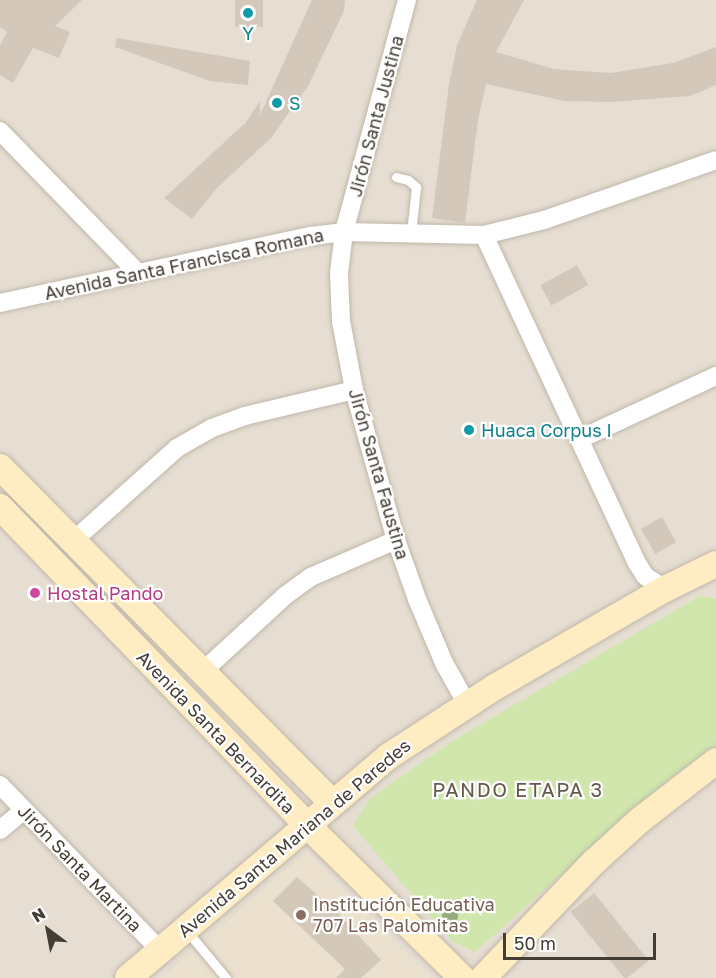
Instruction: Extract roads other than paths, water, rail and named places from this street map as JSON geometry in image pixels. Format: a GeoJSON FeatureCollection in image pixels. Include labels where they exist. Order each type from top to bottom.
{"type":"FeatureCollection","features":[{"type":"Feature","properties":{"kind":"main road","name":"Avenida Santa Bernardita"},"geometry":{"type":"LineString","coordinates":[[0,467],[332,802]]}},
{"type":"Feature","properties":{"kind":"main road","name":"Avenida Santa Bernardita"},"geometry":{"type":"LineString","coordinates":[[0,507],[306,824],[462,978]]}},
{"type":"Feature","properties":{"kind":"main road","name":"Avenida Santa Mariana de Paredes"},"geometry":{"type":"LineString","coordinates":[[128,978],[306,824],[389,756],[467,704],[665,589],[709,571]]}},
{"type":"Feature","properties":{"kind":"main road"},"geometry":{"type":"LineString","coordinates":[[483,978],[594,862],[640,820],[716,761]]}},
{"type":"Feature","properties":{"kind":"street","name":"Jirón Santa Justina"},"geometry":{"type":"LineString","coordinates":[[344,232],[407,0]]}},
{"type":"Feature","properties":{"kind":"street"},"geometry":{"type":"LineString","coordinates":[[0,131],[138,273]]}},
{"type":"Feature","properties":{"kind":"street","name":"Avenida Santa Francisca Romana"},"geometry":{"type":"LineString","coordinates":[[0,303],[311,236],[344,232],[484,236],[544,220],[716,160]]}},
{"type":"Feature","properties":{"kind":"street","name":"Jirón Santa Faustina"},"geometry":{"type":"LineString","coordinates":[[344,232],[339,273],[341,321],[354,390],[396,540],[417,599],[444,663],[467,704]]}},
{"type":"Feature","properties":{"kind":"street"},"geometry":{"type":"LineString","coordinates":[[484,236],[641,570],[654,584],[665,589]]}},
{"type":"Feature","properties":{"kind":"street"},"geometry":{"type":"LineString","coordinates":[[580,439],[716,376]]}},
{"type":"Feature","properties":{"kind":"street"},"geometry":{"type":"LineString","coordinates":[[73,541],[177,448],[212,428],[245,417],[354,390]]}},
{"type":"Feature","properties":{"kind":"street"},"geometry":{"type":"LineString","coordinates":[[202,672],[286,595],[311,577],[396,540]]}},
{"type":"Feature","properties":{"kind":"street","name":"Jirón Santa Martina"},"geometry":{"type":"LineString","coordinates":[[0,785],[160,950]]}},
{"type":"Feature","properties":{"kind":"street"},"geometry":{"type":"LineString","coordinates":[[0,830],[24,810]]}},
{"type":"Feature","properties":{"kind":"lane"},"geometry":{"type":"LineString","coordinates":[[396,177],[408,180],[416,187],[411,234]]}},
{"type":"Feature","properties":{"kind":"lane"},"geometry":{"type":"LineString","coordinates":[[185,929],[226,978]]}},
{"type":"Feature","properties":{"kind":"place","name":"Y"},"geometry":{"type":"Point","coordinates":[248,13]}},
{"type":"Feature","properties":{"kind":"place","name":"S"},"geometry":{"type":"Point","coordinates":[277,103]}},
{"type":"Feature","properties":{"kind":"place","name":"Huaca Corpus I"},"geometry":{"type":"Point","coordinates":[469,430]}},
{"type":"Feature","properties":{"kind":"place","name":"Hostal Pando"},"geometry":{"type":"Point","coordinates":[35,593]}},
{"type":"Feature","properties":{"kind":"place","name":"Institución Educativa 707 Las Palomitas"},"geometry":{"type":"Point","coordinates":[301,915]}},
{"type":"Feature","properties":{"kind":"district","name":"PANDO ETAPA 3"},"geometry":{"type":"Point","coordinates":[518,789]}}]}
